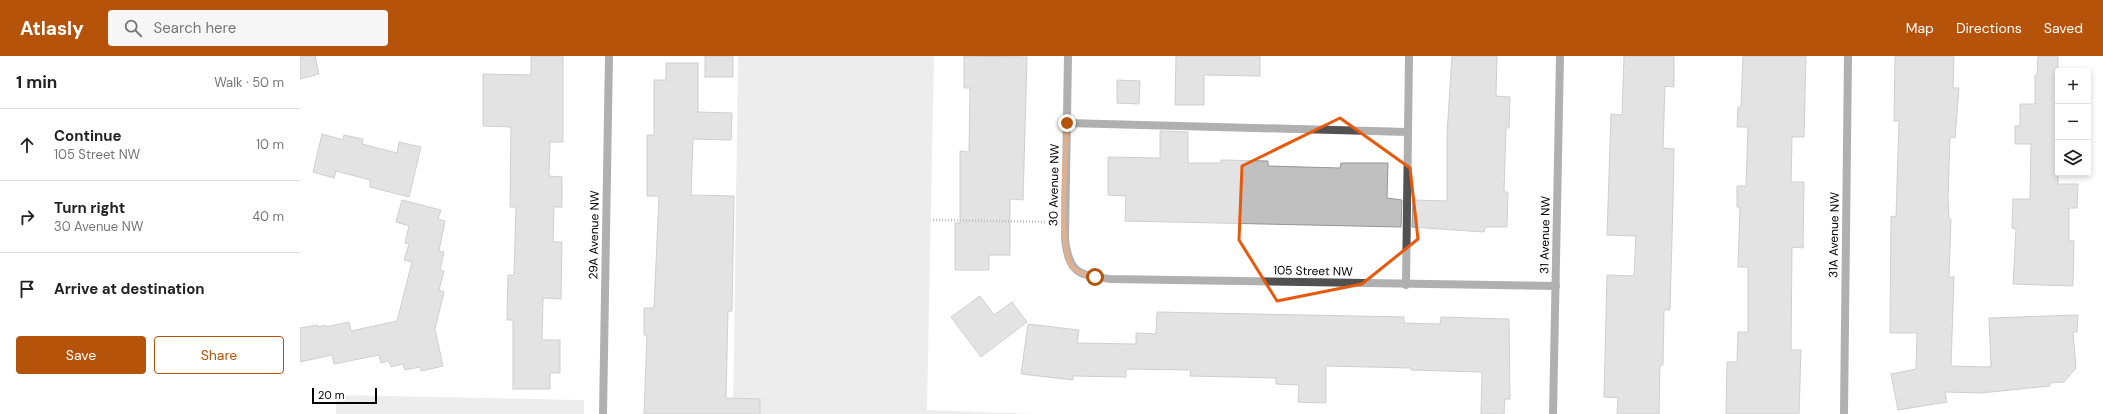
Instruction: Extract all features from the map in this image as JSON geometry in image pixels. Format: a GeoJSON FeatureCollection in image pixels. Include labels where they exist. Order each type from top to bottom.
{"type":"FeatureCollection","features":[{"type":"Feature","properties":{"kind":"street","name":"29A Avenue NW"},"geometry":{"type":"LineString","coordinates":[[603,414],[609,56]]}},
{"type":"Feature","properties":{"kind":"street","name":"30 Avenue NW"},"geometry":{"type":"LineString","coordinates":[[1068,56],[1064,222],[1067,254],[1072,266]]}},
{"type":"Feature","properties":{"kind":"street"},"geometry":{"type":"LineString","coordinates":[[1406,285],[1409,56]]}},
{"type":"Feature","properties":{"kind":"street","name":"31 Avenue NW"},"geometry":{"type":"LineString","coordinates":[[1553,414],[1560,56]]}},
{"type":"Feature","properties":{"kind":"street","name":"31A Avenue NW"},"geometry":{"type":"LineString","coordinates":[[1844,414],[1848,56]]}},
{"type":"Feature","properties":{"kind":"street"},"geometry":{"type":"LineString","coordinates":[[1067,123],[1408,132]]}},
{"type":"Feature","properties":{"kind":"street","name":"105 Street NW"},"geometry":{"type":"LineString","coordinates":[[1072,266],[1082,274],[1110,279],[1406,285],[1556,286]]}},
{"type":"Feature","properties":{"kind":"path"},"geometry":{"type":"LineString","coordinates":[[933,220],[1064,222]]}},
{"type":"Feature","properties":{"kind":"highlighted area"},"geometry":{"type":"Polygon","coordinates":[[[1340,118],[1410,168],[1418,239],[1362,284],[1277,301],[1239,240],[1242,166],[1340,118]]]}},
{"type":"Feature","properties":{"kind":"shaded area"},"geometry":{"type":"Polygon","coordinates":[[[738,56],[934,56],[927,410],[1039,414],[733,414],[738,56]]]}},
{"type":"Feature","properties":{"kind":"shaded area"},"geometry":{"type":"Polygon","coordinates":[[[336,395],[584,400],[584,414],[336,414],[336,395]]]}},
{"type":"Feature","properties":{"kind":"building"},"geometry":{"type":"Polygon","coordinates":[[[300,56],[315,56],[319,74],[300,79],[300,56]]]}},
{"type":"Feature","properties":{"kind":"building"},"geometry":{"type":"Polygon","coordinates":[[[531,56],[563,56],[563,142],[550,142],[549,176],[562,177],[562,207],[554,207],[553,242],[562,242],[561,299],[543,298],[542,340],[560,340],[560,373],[550,373],[550,389],[513,389],[513,320],[507,320],[508,275],[514,275],[516,207],[510,207],[511,127],[483,126],[483,74],[531,75],[531,56]]]}},
{"type":"Feature","properties":{"kind":"building"},"geometry":{"type":"Polygon","coordinates":[[[705,56],[733,56],[733,77],[705,77],[705,56]]]}},
{"type":"Feature","properties":{"kind":"building"},"geometry":{"type":"Polygon","coordinates":[[[964,56],[1027,57],[1023,200],[1010,199],[1010,255],[989,255],[989,270],[955,270],[955,223],[960,223],[960,151],[969,152],[970,88],[964,88],[964,56]]]}},
{"type":"Feature","properties":{"kind":"building"},"geometry":{"type":"Polygon","coordinates":[[[1176,56],[1260,56],[1260,76],[1204,75],[1204,105],[1175,105],[1176,56]]]}},
{"type":"Feature","properties":{"kind":"building"},"geometry":{"type":"Polygon","coordinates":[[[1452,56],[1497,56],[1496,96],[1510,97],[1509,128],[1506,128],[1504,192],[1508,192],[1507,227],[1485,227],[1484,232],[1412,227],[1413,200],[1447,201],[1447,134],[1452,56]]]}},
{"type":"Feature","properties":{"kind":"building"},"geometry":{"type":"Polygon","coordinates":[[[1624,56],[1674,56],[1674,87],[1665,86],[1663,148],[1674,149],[1670,310],[1664,310],[1663,365],[1660,365],[1659,414],[1617,414],[1618,398],[1604,397],[1607,275],[1634,276],[1636,236],[1607,235],[1611,114],[1622,115],[1624,56]]]}},
{"type":"Feature","properties":{"kind":"building"},"geometry":{"type":"Polygon","coordinates":[[[1743,56],[1806,56],[1804,137],[1792,137],[1791,182],[1804,182],[1803,248],[1792,247],[1791,350],[1801,350],[1799,414],[1726,414],[1727,362],[1737,362],[1738,332],[1748,332],[1748,267],[1738,267],[1740,207],[1737,207],[1737,186],[1746,186],[1748,127],[1737,127],[1738,107],[1741,107],[1743,56]]]}},
{"type":"Feature","properties":{"kind":"building"},"geometry":{"type":"Polygon","coordinates":[[[1895,56],[1954,56],[1953,88],[1959,88],[1955,138],[1950,137],[1948,198],[1949,219],[1951,219],[1949,277],[1954,277],[1951,366],[1991,367],[1989,318],[2078,315],[2077,332],[2073,332],[2076,368],[2064,382],[2049,383],[2050,386],[1981,393],[1945,392],[1947,402],[1898,410],[1891,374],[1916,369],[1917,333],[1890,333],[1891,216],[1896,217],[1899,121],[1894,121],[1895,56]]]}},
{"type":"Feature","properties":{"kind":"building"},"geometry":{"type":"Polygon","coordinates":[[[2038,56],[2058,56],[2058,68],[2055,68],[2055,176],[2058,176],[2058,184],[2078,184],[2077,208],[2069,208],[2069,241],[2074,241],[2073,286],[2013,284],[2016,229],[2012,228],[2013,199],[2030,199],[2031,144],[2015,144],[2015,126],[2020,126],[2020,104],[2035,104],[2035,75],[2037,75],[2038,56]]]}},
{"type":"Feature","properties":{"kind":"building"},"geometry":{"type":"Polygon","coordinates":[[[666,63],[698,63],[698,112],[732,113],[731,140],[693,139],[691,195],[734,196],[732,311],[728,311],[726,398],[760,399],[760,414],[644,414],[647,335],[644,335],[644,308],[654,308],[659,196],[647,196],[647,135],[654,135],[654,80],[666,80],[666,63]]]}},
{"type":"Feature","properties":{"kind":"building"},"geometry":{"type":"Polygon","coordinates":[[[1117,80],[1140,81],[1139,104],[1117,103],[1117,80]]]}},
{"type":"Feature","properties":{"kind":"building"},"geometry":{"type":"Polygon","coordinates":[[[1160,131],[1188,132],[1188,163],[1221,163],[1221,160],[1268,161],[1268,166],[1340,168],[1341,163],[1388,163],[1387,198],[1402,200],[1401,227],[1125,221],[1126,196],[1108,195],[1108,157],[1160,158],[1160,131]]]}},
{"type":"Feature","properties":{"kind":"building"},"geometry":{"type":"Polygon","coordinates":[[[322,134],[343,140],[344,135],[363,139],[362,144],[397,153],[399,142],[421,147],[409,197],[370,187],[370,180],[336,171],[334,178],[313,172],[322,134]]]}},
{"type":"Feature","properties":{"kind":"building"},"geometry":{"type":"Polygon","coordinates":[[[402,200],[441,210],[438,219],[445,221],[439,251],[444,252],[440,270],[444,271],[439,290],[444,292],[435,329],[443,366],[421,371],[420,367],[405,370],[403,364],[391,367],[389,361],[381,363],[379,355],[334,364],[332,355],[300,362],[300,328],[317,325],[317,327],[326,325],[326,327],[349,322],[351,331],[397,321],[412,262],[404,260],[409,244],[405,243],[409,226],[396,222],[402,200]]]}},
{"type":"Feature","properties":{"kind":"building"},"geometry":{"type":"Polygon","coordinates":[[[980,296],[994,315],[1012,302],[1027,322],[981,357],[951,317],[980,296]]]}},
{"type":"Feature","properties":{"kind":"building"},"geometry":{"type":"Polygon","coordinates":[[[1157,312],[1404,317],[1404,323],[1440,324],[1441,317],[1509,319],[1510,399],[1505,399],[1504,414],[1481,414],[1482,372],[1411,370],[1411,368],[1326,366],[1326,403],[1298,402],[1299,385],[1276,384],[1276,378],[1190,376],[1191,370],[1126,369],[1126,377],[1073,376],[1073,380],[1021,374],[1028,324],[1079,330],[1077,343],[1136,344],[1136,333],[1156,334],[1157,312]]]}},
{"type":"Feature","properties":{"kind":"route"},"geometry":{"type":"LineString","coordinates":[[1067,123],[1064,222],[1067,254],[1072,266],[1082,274],[1095,277]]}}]}
